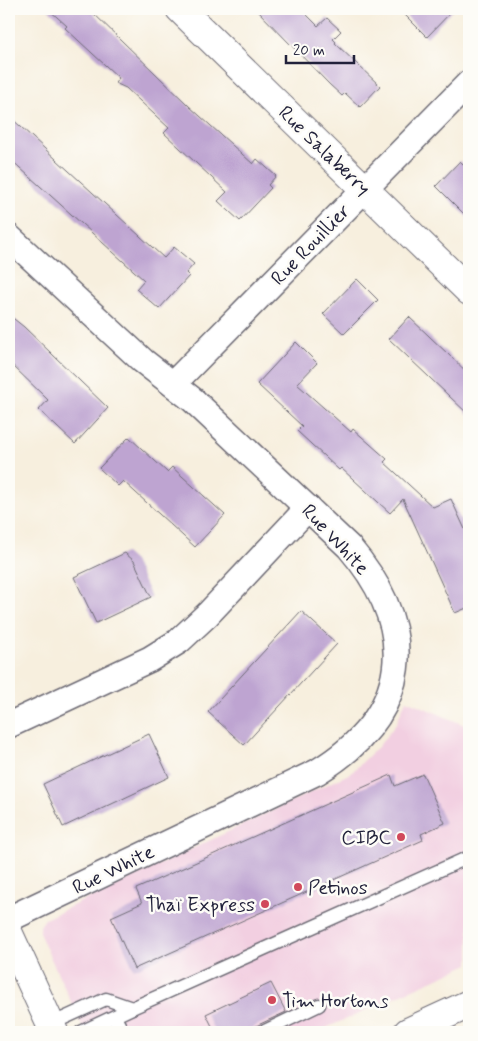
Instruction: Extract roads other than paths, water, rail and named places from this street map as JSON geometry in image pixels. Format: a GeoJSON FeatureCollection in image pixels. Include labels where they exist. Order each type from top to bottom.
{"type":"FeatureCollection","features":[{"type":"Feature","properties":{"kind":"street","name":"Rue Salaberry"},"geometry":{"type":"LineString","coordinates":[[180,9],[469,291]]}},
{"type":"Feature","properties":{"kind":"street","name":"Rue Rouillier"},"geometry":{"type":"LineString","coordinates":[[173,384],[469,83]]}},
{"type":"Feature","properties":{"kind":"street","name":"Rue White"},"geometry":{"type":"LineString","coordinates":[[9,237],[143,361],[193,400],[349,547],[366,568],[380,591],[393,625],[396,660],[394,678],[379,714],[368,730],[343,754],[317,772],[9,919]]}},
{"type":"Feature","properties":{"kind":"street"},"geometry":{"type":"LineString","coordinates":[[9,725],[150,659],[179,642],[308,508]]}},
{"type":"Feature","properties":{"kind":"street"},"geometry":{"type":"LineString","coordinates":[[9,934],[52,1028]]}},
{"type":"Feature","properties":{"kind":"street"},"geometry":{"type":"LineString","coordinates":[[408,1032],[469,1004]]}},
{"type":"Feature","properties":{"kind":"lane"},"geometry":{"type":"LineString","coordinates":[[81,1032],[469,857]]}},
{"type":"Feature","properties":{"kind":"lane"},"geometry":{"type":"LineString","coordinates":[[52,1028],[106,998],[132,1008]]}},
{"type":"Feature","properties":{"kind":"lane"},"geometry":{"type":"LineString","coordinates":[[263,1032],[320,1006]]}},
{"type":"Feature","properties":{"kind":"lane"},"geometry":{"type":"LineString","coordinates":[[115,1017],[123,1032]]}},
{"type":"Feature","properties":{"kind":"place","name":"CIBC"},"geometry":{"type":"Point","coordinates":[401,837]}},
{"type":"Feature","properties":{"kind":"place","name":"Petinos"},"geometry":{"type":"Point","coordinates":[298,887]}},
{"type":"Feature","properties":{"kind":"place","name":"Thaï Express"},"geometry":{"type":"Point","coordinates":[265,904]}},
{"type":"Feature","properties":{"kind":"place","name":"Tim Hortons"},"geometry":{"type":"Point","coordinates":[272,1000]}}]}
